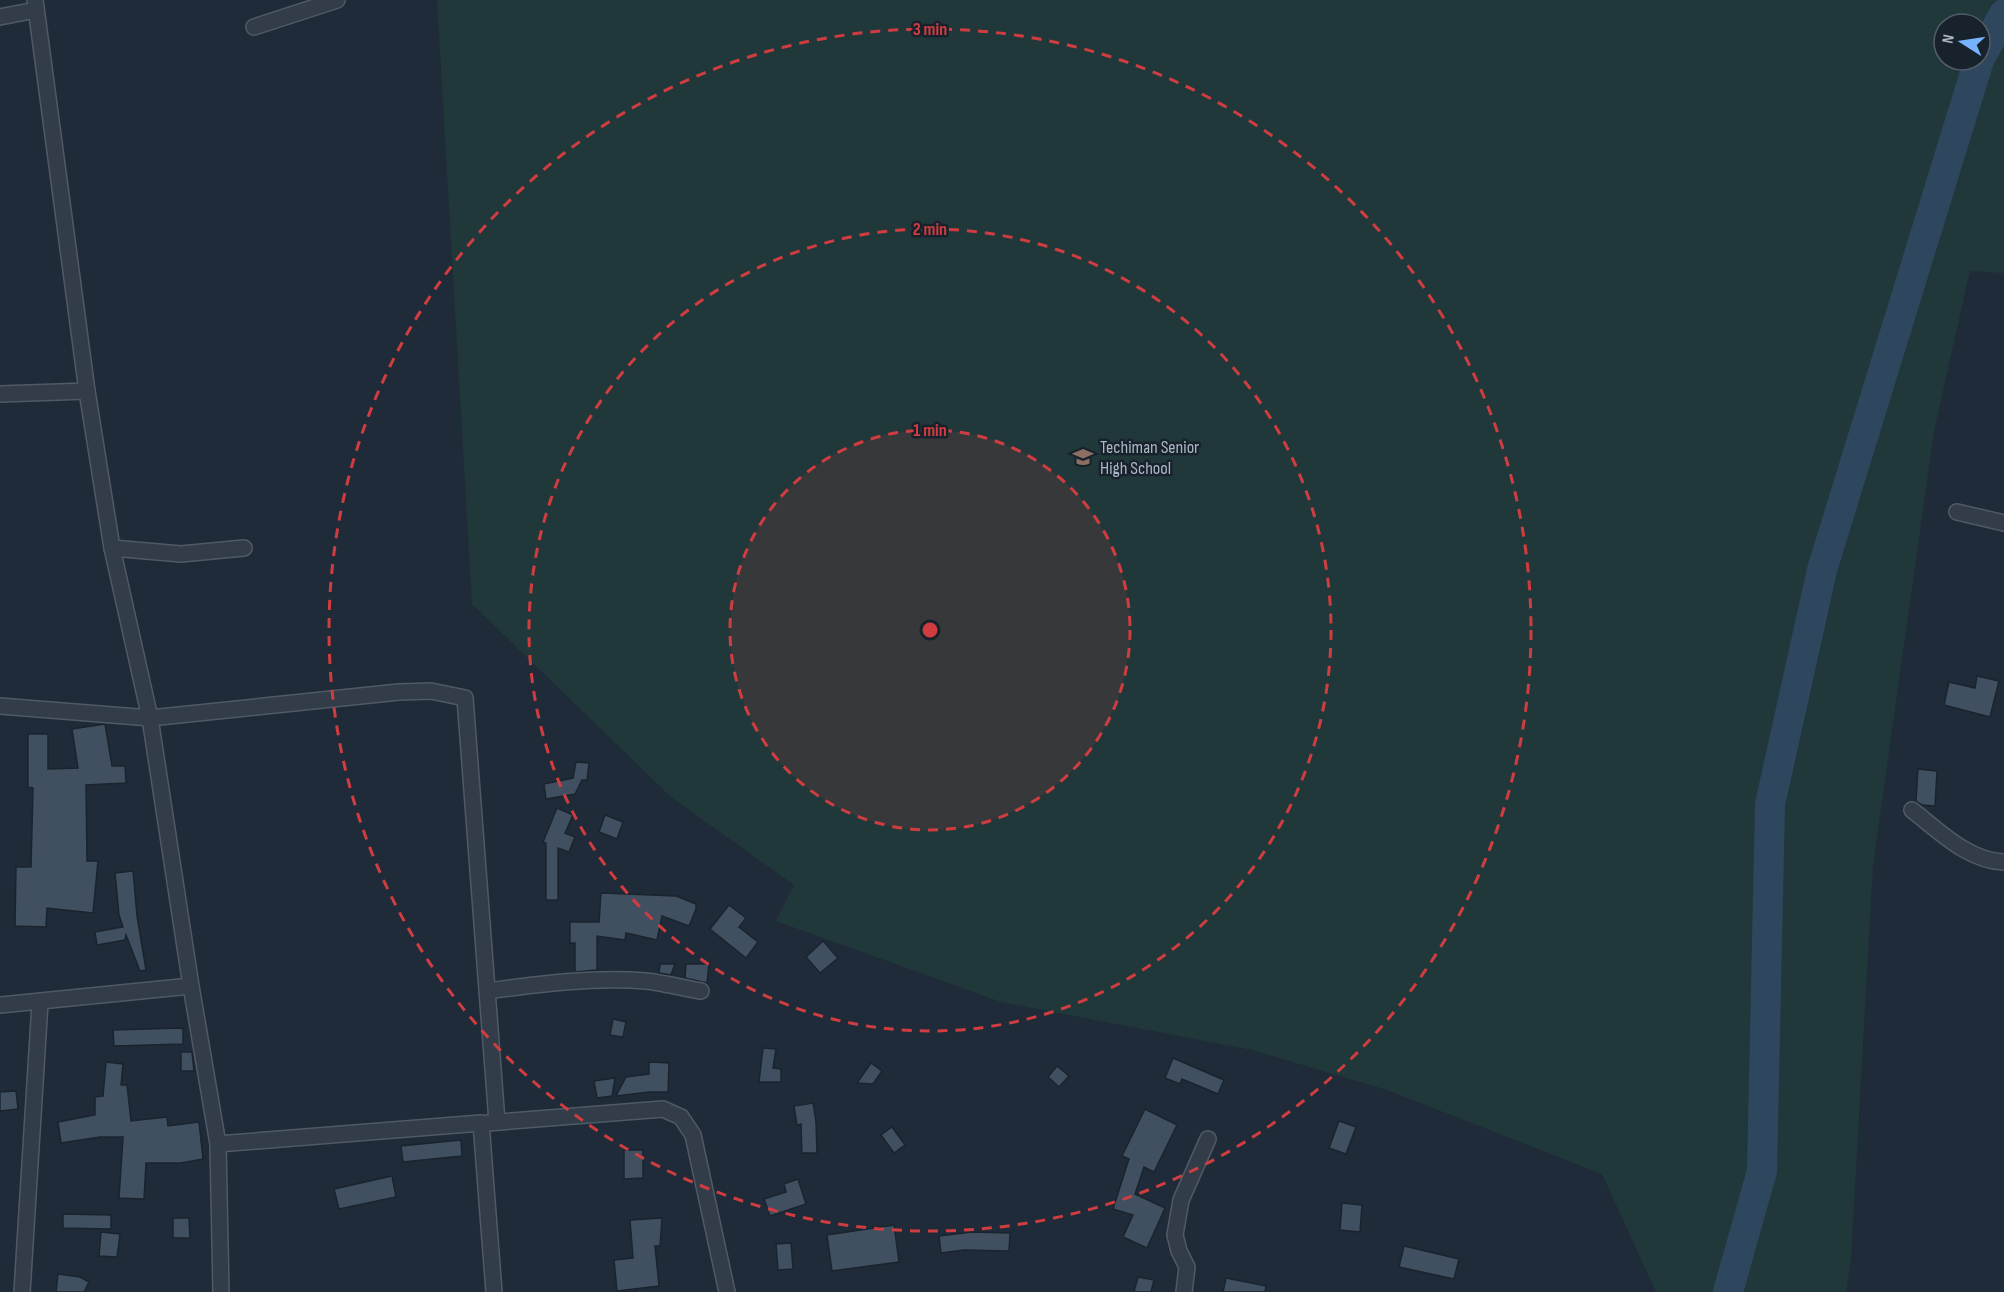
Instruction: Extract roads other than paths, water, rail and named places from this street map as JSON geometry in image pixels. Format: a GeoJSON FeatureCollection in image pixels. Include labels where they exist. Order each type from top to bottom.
{"type":"FeatureCollection","features":[{"type":"Feature","properties":{"kind":"street"},"geometry":{"type":"LineString","coordinates":[[254,27],[337,0]]}},
{"type":"Feature","properties":{"kind":"street"},"geometry":{"type":"LineString","coordinates":[[0,17],[35,5],[87,391],[112,548],[150,718],[218,1144],[222,1292]]}},
{"type":"Feature","properties":{"kind":"street"},"geometry":{"type":"LineString","coordinates":[[0,394],[87,391]]}},
{"type":"Feature","properties":{"kind":"street"},"geometry":{"type":"LineString","coordinates":[[1957,512],[2004,523]]}},
{"type":"Feature","properties":{"kind":"street"},"geometry":{"type":"LineString","coordinates":[[112,548],[181,554],[244,548]]}},
{"type":"Feature","properties":{"kind":"street"},"geometry":{"type":"LineString","coordinates":[[0,706],[150,718],[399,692],[431,691],[465,698],[497,1122]]}},
{"type":"Feature","properties":{"kind":"street"},"geometry":{"type":"LineString","coordinates":[[1912,810],[1955,844],[1991,861],[2004,861]]}},
{"type":"Feature","properties":{"kind":"street"},"geometry":{"type":"LineString","coordinates":[[487,991],[575,980],[648,981],[701,991]]}},
{"type":"Feature","properties":{"kind":"street"},"geometry":{"type":"LineString","coordinates":[[0,1005],[40,1003],[191,986]]}},
{"type":"Feature","properties":{"kind":"street"},"geometry":{"type":"LineString","coordinates":[[22,1292],[40,1003]]}},
{"type":"Feature","properties":{"kind":"street"},"geometry":{"type":"LineString","coordinates":[[218,1144],[663,1109],[681,1117],[693,1135],[727,1292]]}},
{"type":"Feature","properties":{"kind":"street"},"geometry":{"type":"LineString","coordinates":[[481,1123],[494,1292]]}},
{"type":"Feature","properties":{"kind":"street"},"geometry":{"type":"LineString","coordinates":[[1184,1292],[1187,1267],[1179,1251],[1175,1235],[1181,1200],[1208,1138]]}},
{"type":"Feature","properties":{"kind":"waterway"},"geometry":{"type":"LineString","coordinates":[[1992,36],[2004,14]]}},
{"type":"Feature","properties":{"kind":"waterway"},"geometry":{"type":"LineString","coordinates":[[1728,1292],[1762,1171],[1770,804],[1822,570],[1975,72]]}},
{"type":"Feature","properties":{"kind":"place","name":"Techiman Senior High School"},"geometry":{"type":"Point","coordinates":[1083,457]}}]}
